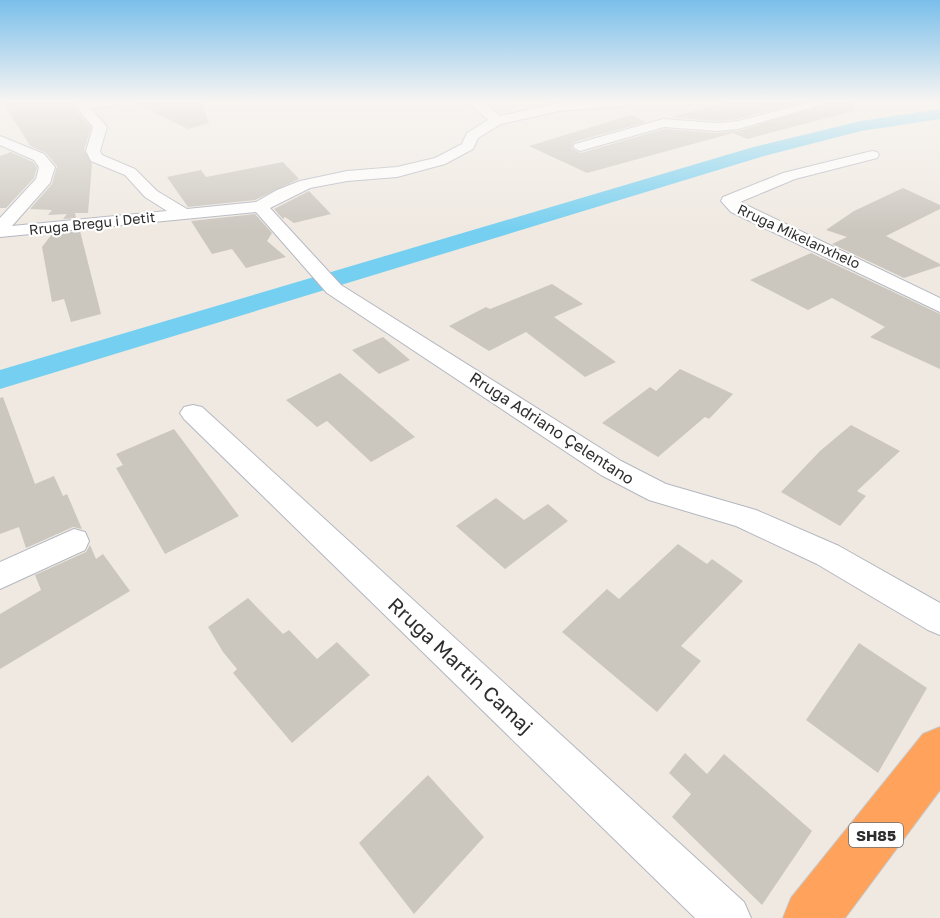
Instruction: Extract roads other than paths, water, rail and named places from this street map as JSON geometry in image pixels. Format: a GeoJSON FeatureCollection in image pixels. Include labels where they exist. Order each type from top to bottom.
{"type":"FeatureCollection","features":[{"type":"Feature","properties":{"kind":"highway","name":"SH85"},"geometry":{"type":"LineString","coordinates":[[812,918],[940,751]]}},
{"type":"Feature","properties":{"kind":"street"},"geometry":{"type":"LineString","coordinates":[[0,230],[44,180],[47,167],[39,157],[11,145]]}},
{"type":"Feature","properties":{"kind":"street","name":"Rruga Bregu i Detit"},"geometry":{"type":"LineString","coordinates":[[95,145],[93,151],[96,158],[130,172],[151,194],[184,214]]}},
{"type":"Feature","properties":{"kind":"street","name":"Rruga Bregu i Detit"},"geometry":{"type":"LineString","coordinates":[[0,230],[260,207],[283,193],[306,184],[347,176],[397,172],[440,161],[468,145]]}},
{"type":"Feature","properties":{"kind":"street"},"geometry":{"type":"LineString","coordinates":[[580,147],[587,145]]}},
{"type":"Feature","properties":{"kind":"street","name":"Rruga Mikelanxhelo"},"geometry":{"type":"LineString","coordinates":[[872,155],[789,176],[729,201],[737,208],[838,254],[940,306]]}},
{"type":"Feature","properties":{"kind":"street","name":"Rruga Adriano Çelentano"},"geometry":{"type":"LineString","coordinates":[[260,207],[334,289],[633,482],[658,492],[746,518],[828,555],[940,620]]}},
{"type":"Feature","properties":{"kind":"street","name":"Rruga Martin Camaj"},"geometry":{"type":"LineString","coordinates":[[193,413],[728,918]]}},
{"type":"Feature","properties":{"kind":"street"},"geometry":{"type":"LineString","coordinates":[[0,576],[74,541]]}},
{"type":"Feature","properties":{"kind":"waterway"},"geometry":{"type":"LineString","coordinates":[[0,380],[786,145]]}}]}
